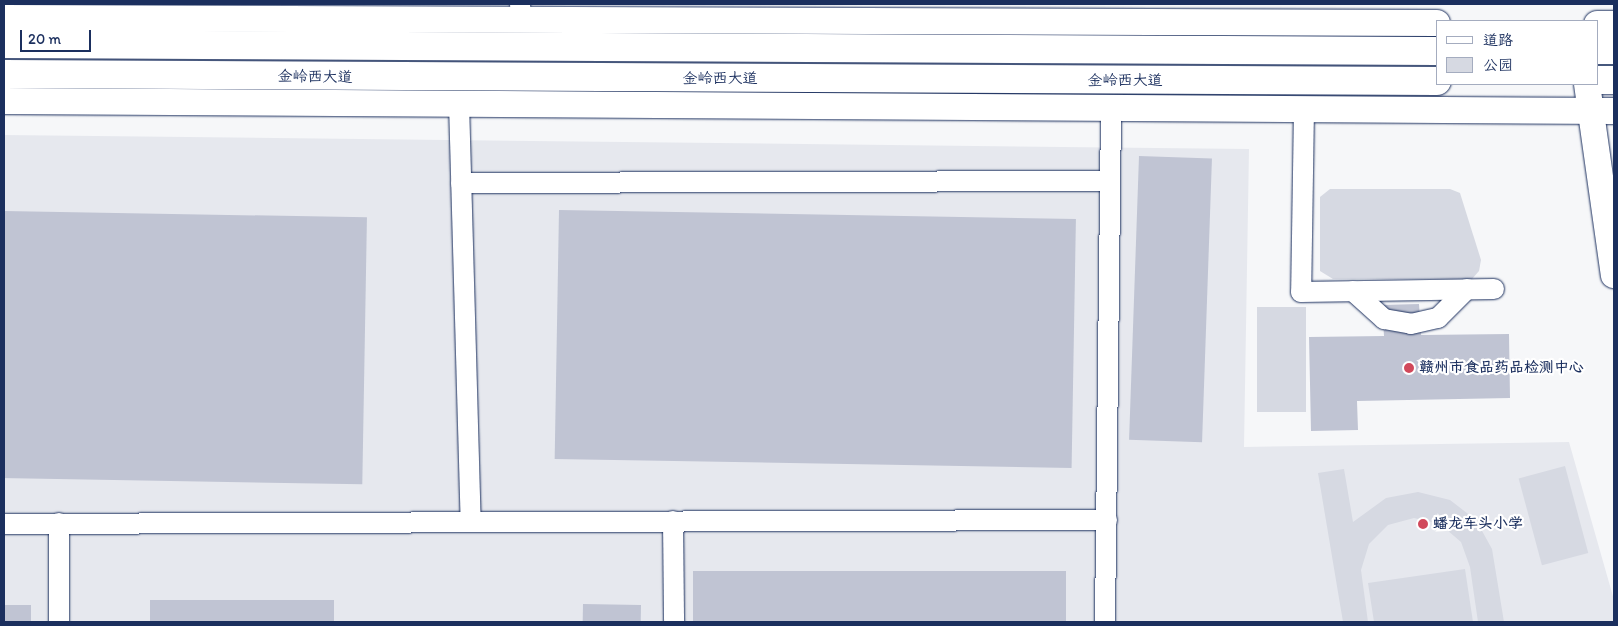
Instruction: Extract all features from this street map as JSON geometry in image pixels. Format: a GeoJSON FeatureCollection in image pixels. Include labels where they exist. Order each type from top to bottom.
{"type":"FeatureCollection","features":[{"type":"Feature","properties":{"kind":"main road","name":"金岭西大道"},"geometry":{"type":"LineString","coordinates":[[4,44],[1436,51]]}},
{"type":"Feature","properties":{"kind":"main road"},"geometry":{"type":"LineString","coordinates":[[1598,50],[1614,50]]}},
{"type":"Feature","properties":{"kind":"main road","name":"金岭西大道"},"geometry":{"type":"LineString","coordinates":[[4,74],[1436,81]]}},
{"type":"Feature","properties":{"kind":"main road"},"geometry":{"type":"LineString","coordinates":[[1598,80],[1614,80]]}},
{"type":"Feature","properties":{"kind":"street"},"geometry":{"type":"LineString","coordinates":[[4,18],[151,11],[521,11],[1436,23]]}},
{"type":"Feature","properties":{"kind":"street"},"geometry":{"type":"LineString","coordinates":[[1598,24],[1614,24]]}},
{"type":"Feature","properties":{"kind":"street"},"geometry":{"type":"LineString","coordinates":[[1588,85],[1602,111],[1614,275]]}},
{"type":"Feature","properties":{"kind":"street"},"geometry":{"type":"LineString","coordinates":[[4,101],[1602,111]]}},
{"type":"Feature","properties":{"kind":"street"},"geometry":{"type":"LineString","coordinates":[[459,103],[471,521]]}},
{"type":"Feature","properties":{"kind":"street"},"geometry":{"type":"LineString","coordinates":[[1105,622],[1111,108]]}},
{"type":"Feature","properties":{"kind":"street"},"geometry":{"type":"LineString","coordinates":[[1304,109],[1300,292],[1494,289]]}},
{"type":"Feature","properties":{"kind":"street"},"geometry":{"type":"LineString","coordinates":[[461,183],[1110,180]]}},
{"type":"Feature","properties":{"kind":"street"},"geometry":{"type":"LineString","coordinates":[[1353,291],[1384,319],[1411,324],[1438,318],[1467,289]]}},
{"type":"Feature","properties":{"kind":"street"},"geometry":{"type":"LineString","coordinates":[[4,524],[1107,520]]}},
{"type":"Feature","properties":{"kind":"street"},"geometry":{"type":"LineString","coordinates":[[673,521],[674,622]]}},
{"type":"Feature","properties":{"kind":"street"},"geometry":{"type":"LineString","coordinates":[[59,523],[59,622]]}},
{"type":"Feature","properties":{"kind":"shaded area"},"geometry":{"type":"Polygon","coordinates":[[[4,135],[1249,149],[1244,447],[1569,442],[1614,600],[1614,622],[4,622],[4,135]]]}},
{"type":"Feature","properties":{"kind":"green space"},"geometry":{"type":"Polygon","coordinates":[[[1330,189],[1450,189],[1460,193],[1481,260],[1479,271],[1472,279],[1333,279],[1320,271],[1320,197],[1330,189]]]}},
{"type":"Feature","properties":{"kind":"green space"},"geometry":{"type":"Polygon","coordinates":[[[1257,307],[1306,307],[1306,412],[1257,412],[1257,307]]]}},
{"type":"Feature","properties":{"kind":"green space"},"geometry":{"type":"Polygon","coordinates":[[[1565,466],[1588,553],[1542,565],[1519,478],[1565,466]]]}},
{"type":"Feature","properties":{"kind":"green space"},"geometry":{"type":"Polygon","coordinates":[[[1344,469],[1353,522],[1386,498],[1418,492],[1450,500],[1476,520],[1492,549],[1504,622],[1478,622],[1470,567],[1461,542],[1440,524],[1414,518],[1388,525],[1369,544],[1361,570],[1368,622],[1343,622],[1318,473],[1344,469]]]}},
{"type":"Feature","properties":{"kind":"green space"},"geometry":{"type":"Polygon","coordinates":[[[1465,569],[1473,622],[1374,622],[1368,583],[1465,569]]]}},
{"type":"Feature","properties":{"kind":"building"},"geometry":{"type":"Polygon","coordinates":[[[1139,156],[1212,159],[1202,442],[1129,440],[1139,156]]]}},
{"type":"Feature","properties":{"kind":"building"},"geometry":{"type":"Polygon","coordinates":[[[559,210],[1076,219],[1072,468],[555,459],[559,210]]]}},
{"type":"Feature","properties":{"kind":"building"},"geometry":{"type":"Polygon","coordinates":[[[4,211],[367,217],[362,484],[4,478],[4,211]]]}},
{"type":"Feature","properties":{"kind":"building","name":"赣州市食品药品检测中心"},"geometry":{"type":"Polygon","coordinates":[[[1419,304],[1421,335],[1509,334],[1510,398],[1357,401],[1358,430],[1311,431],[1309,337],[1384,336],[1382,305],[1419,304]]]}},
{"type":"Feature","properties":{"kind":"building"},"geometry":{"type":"Polygon","coordinates":[[[693,571],[1066,571],[1066,622],[693,622],[693,571]]]}},
{"type":"Feature","properties":{"kind":"building"},"geometry":{"type":"Polygon","coordinates":[[[150,600],[334,600],[334,622],[150,622],[150,600]]]}},
{"type":"Feature","properties":{"kind":"building"},"geometry":{"type":"Polygon","coordinates":[[[583,604],[641,605],[641,622],[583,622],[583,604]]]}},
{"type":"Feature","properties":{"kind":"building"},"geometry":{"type":"Polygon","coordinates":[[[4,605],[31,605],[31,622],[4,622],[4,605]]]}},
{"type":"Feature","properties":{"kind":"place","name":"赣州市食品药品检测中心"},"geometry":{"type":"Point","coordinates":[1409,368]}},
{"type":"Feature","properties":{"kind":"place","name":"蟠龙车头小学"},"geometry":{"type":"Point","coordinates":[1423,524]}}]}
